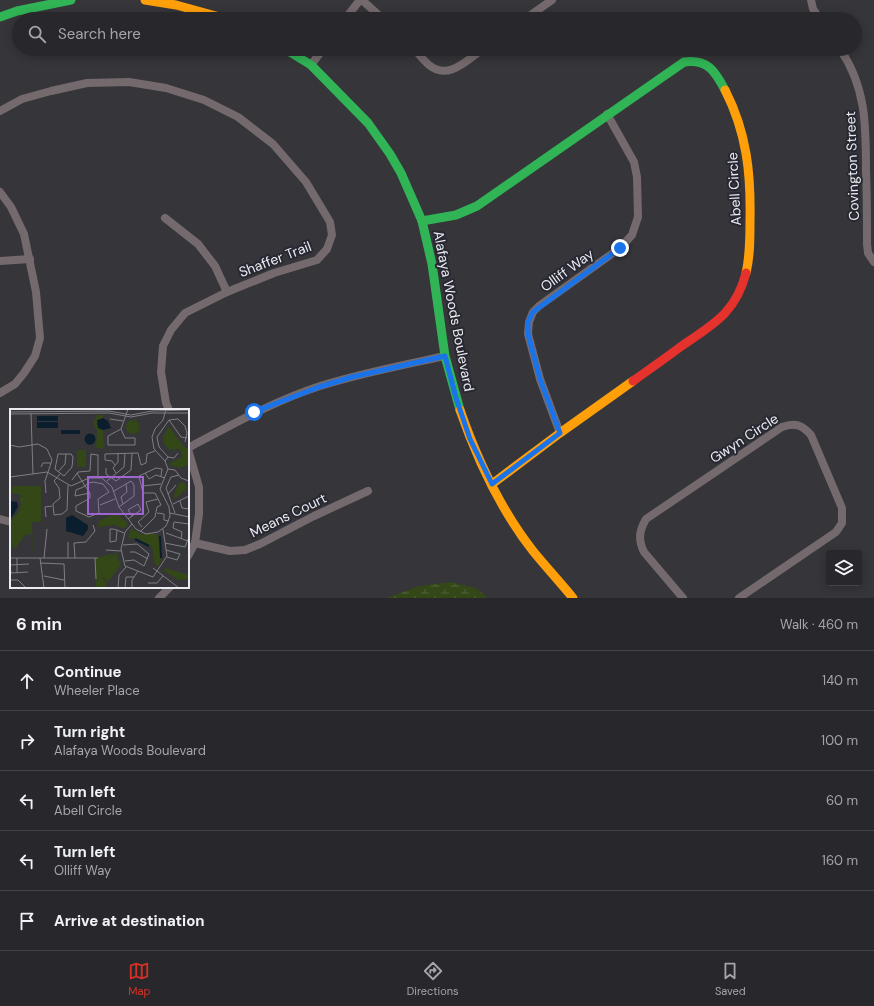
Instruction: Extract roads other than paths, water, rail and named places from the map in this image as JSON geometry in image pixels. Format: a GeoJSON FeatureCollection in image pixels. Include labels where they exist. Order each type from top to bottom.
{"type":"FeatureCollection","features":[{"type":"Feature","properties":{"kind":"street"},"geometry":{"type":"LineString","coordinates":[[15,12],[71,0]]}},
{"type":"Feature","properties":{"kind":"street"},"geometry":{"type":"LineString","coordinates":[[145,0],[157,1],[202,12]]}},
{"type":"Feature","properties":{"kind":"street"},"geometry":{"type":"LineString","coordinates":[[351,12],[361,0],[375,12]]}},
{"type":"Feature","properties":{"kind":"street"},"geometry":{"type":"LineString","coordinates":[[535,12],[552,0]]}},
{"type":"Feature","properties":{"kind":"street"},"geometry":{"type":"LineString","coordinates":[[811,0],[815,12]]}},
{"type":"Feature","properties":{"kind":"street"},"geometry":{"type":"LineString","coordinates":[[0,18],[12,13]]}},
{"type":"Feature","properties":{"kind":"street","name":"Alafaya Woods Boulevard"},"geometry":{"type":"LineString","coordinates":[[296,56],[311,65],[368,123],[390,154],[401,173],[422,221],[432,264],[445,356],[456,398],[470,439],[492,484],[512,518],[533,550],[573,598]]}},
{"type":"Feature","properties":{"kind":"street"},"geometry":{"type":"LineString","coordinates":[[311,65],[318,56]]}},
{"type":"Feature","properties":{"kind":"street"},"geometry":{"type":"LineString","coordinates":[[420,56],[429,66],[448,72],[473,56]]}},
{"type":"Feature","properties":{"kind":"street","name":"Covington Street"},"geometry":{"type":"LineString","coordinates":[[844,56],[857,81],[862,99],[870,151],[867,244],[868,253],[874,262]]}},
{"type":"Feature","properties":{"kind":"street","name":"Abell Circle"},"geometry":{"type":"LineString","coordinates":[[422,221],[456,215],[477,206],[607,114],[684,62],[693,60],[703,62],[713,69],[733,104],[744,136],[749,170],[750,258],[744,281],[734,302],[718,321],[560,433],[492,484]]}},
{"type":"Feature","properties":{"kind":"street","name":"Shaffer Trail"},"geometry":{"type":"LineString","coordinates":[[0,111],[22,99],[87,83],[129,82],[166,88],[204,100],[238,117],[273,144],[306,182],[330,222],[332,235],[327,249],[317,260],[274,273],[227,292],[185,313],[171,330],[163,346],[161,372],[166,403],[169,409]]}},
{"type":"Feature","properties":{"kind":"street","name":"Olliff Way"},"geometry":{"type":"LineString","coordinates":[[560,433],[540,379],[528,334],[528,322],[533,312],[539,306],[620,248],[632,235],[638,217],[637,177],[634,162],[607,114]]}},
{"type":"Feature","properties":{"kind":"street"},"geometry":{"type":"LineString","coordinates":[[0,192],[11,207],[24,234],[36,292],[40,338],[35,356],[24,373],[16,384],[0,393]]}},
{"type":"Feature","properties":{"kind":"street"},"geometry":{"type":"LineString","coordinates":[[165,218],[198,244],[215,266],[227,292]]}},
{"type":"Feature","properties":{"kind":"street"},"geometry":{"type":"LineString","coordinates":[[0,261],[30,259]]}},
{"type":"Feature","properties":{"kind":"street"},"geometry":{"type":"LineString","coordinates":[[189,448],[254,412],[319,387],[352,377],[445,356]]}},
{"type":"Feature","properties":{"kind":"street","name":"Gwyn Circle"},"geometry":{"type":"LineString","coordinates":[[683,598],[644,552],[640,544],[640,532],[646,519],[782,427],[790,424],[798,425],[806,429],[811,435],[842,508],[842,523],[836,532],[739,598]]}},
{"type":"Feature","properties":{"kind":"street"},"geometry":{"type":"LineString","coordinates":[[189,452],[200,487],[199,514],[195,543],[189,554]]}},
{"type":"Feature","properties":{"kind":"street","name":"Means Court"},"geometry":{"type":"LineString","coordinates":[[195,543],[230,551],[245,550],[368,491]]}},
{"type":"Feature","properties":{"kind":"street"},"geometry":{"type":"LineString","coordinates":[[0,519],[10,522]]}},
{"type":"Feature","properties":{"kind":"street"},"geometry":{"type":"LineString","coordinates":[[159,598],[169,588]]}}]}
